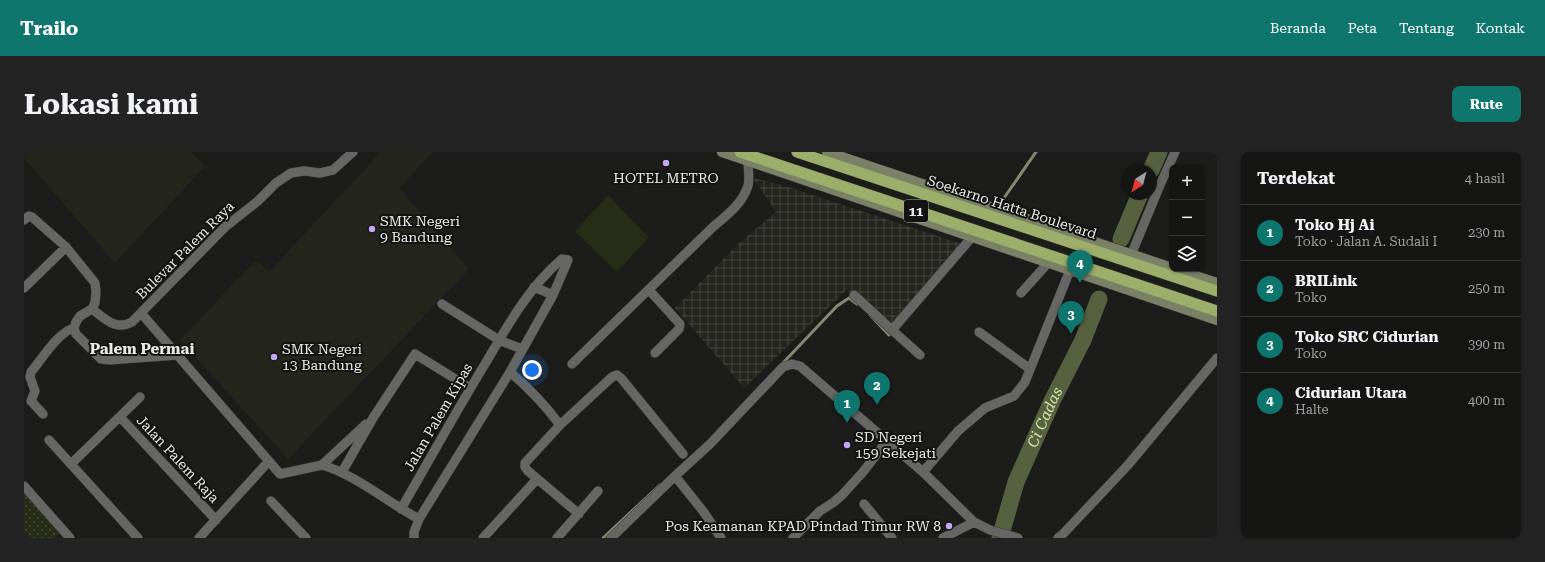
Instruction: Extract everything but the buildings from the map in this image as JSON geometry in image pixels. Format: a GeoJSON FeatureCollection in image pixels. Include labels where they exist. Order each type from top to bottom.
{"type":"FeatureCollection","features":[{"type":"Feature","properties":{"kind":"highway","name":"11"},"geometry":{"type":"LineString","coordinates":[[740,152],[1120,283],[1217,311]]}},
{"type":"Feature","properties":{"kind":"highway","name":"Soekarno Hatta Boulevard"},"geometry":{"type":"LineString","coordinates":[[797,152],[1129,256],[1217,291]]}},
{"type":"Feature","properties":{"kind":"main road"},"geometry":{"type":"LineString","coordinates":[[722,152],[1048,263],[1070,270],[1092,273]]}},
{"type":"Feature","properties":{"kind":"main road"},"geometry":{"type":"LineString","coordinates":[[827,152],[1104,249]]}},
{"type":"Feature","properties":{"kind":"main road"},"geometry":{"type":"LineString","coordinates":[[1129,256],[1169,268]]}},
{"type":"Feature","properties":{"kind":"main road"},"geometry":{"type":"LineString","coordinates":[[1182,272],[1217,283]]}},
{"type":"Feature","properties":{"kind":"main road"},"geometry":{"type":"LineString","coordinates":[[1120,283],[1217,320]]}},
{"type":"Feature","properties":{"kind":"street","name":"Bulevar Palem Raya"},"geometry":{"type":"LineString","coordinates":[[322,465],[280,474],[141,313],[225,227],[258,201],[276,184],[291,173],[333,170],[352,152]]}},
{"type":"Feature","properties":{"kind":"street"},"geometry":{"type":"LineString","coordinates":[[1129,256],[1175,152]]}},
{"type":"Feature","properties":{"kind":"street"},"geometry":{"type":"LineString","coordinates":[[572,364],[742,200],[748,185],[748,161]]}},
{"type":"Feature","properties":{"kind":"street"},"geometry":{"type":"LineString","coordinates":[[24,220],[29,216],[32,217],[66,247],[95,282],[96,292],[92,309],[80,316],[74,328],[76,334],[101,359],[110,360],[177,355]]}},
{"type":"Feature","properties":{"kind":"street"},"geometry":{"type":"LineString","coordinates":[[892,330],[972,237]]}},
{"type":"Feature","properties":{"kind":"street"},"geometry":{"type":"LineString","coordinates":[[24,288],[66,247]]}},
{"type":"Feature","properties":{"kind":"street","name":"Jalan Palem Kipas"},"geometry":{"type":"LineString","coordinates":[[401,509],[470,388],[534,287],[562,260],[568,260],[553,296]]}},
{"type":"Feature","properties":{"kind":"street"},"geometry":{"type":"LineString","coordinates":[[1021,293],[1048,263]]}},
{"type":"Feature","properties":{"kind":"street"},"geometry":{"type":"LineString","coordinates":[[923,472],[958,431],[986,408],[1014,396],[1025,382],[1070,270]]}},
{"type":"Feature","properties":{"kind":"street"},"geometry":{"type":"LineString","coordinates":[[414,538],[414,532],[419,519],[510,372],[553,296],[534,287]]}},
{"type":"Feature","properties":{"kind":"street"},"geometry":{"type":"LineString","coordinates":[[649,290],[680,324],[680,329],[655,353]]}},
{"type":"Feature","properties":{"kind":"street"},"geometry":{"type":"LineString","coordinates":[[854,295],[920,355]]}},
{"type":"Feature","properties":{"kind":"street"},"geometry":{"type":"LineString","coordinates":[[442,304],[499,340],[522,349]]}},
{"type":"Feature","properties":{"kind":"street"},"geometry":{"type":"LineString","coordinates":[[92,309],[110,323],[119,326],[124,326],[132,322],[141,313]]}},
{"type":"Feature","properties":{"kind":"street"},"geometry":{"type":"LineString","coordinates":[[43,414],[31,401],[35,390],[30,377],[31,372],[60,335],[68,329],[74,328]]}},
{"type":"Feature","properties":{"kind":"street"},"geometry":{"type":"LineString","coordinates":[[979,332],[1030,369]]}},
{"type":"Feature","properties":{"kind":"street"},"geometry":{"type":"LineString","coordinates":[[342,472],[373,418],[415,354],[470,388]]}},
{"type":"Feature","properties":{"kind":"street"},"geometry":{"type":"LineString","coordinates":[[1058,538],[1128,465],[1217,358]]}},
{"type":"Feature","properties":{"kind":"street"},"geometry":{"type":"LineString","coordinates":[[611,538],[623,534],[675,476],[710,444],[783,368],[792,364],[800,366],[923,472],[974,522],[990,530],[1018,538]]}},
{"type":"Feature","properties":{"kind":"street"},"geometry":{"type":"LineString","coordinates":[[510,372],[542,402],[560,425]]}},
{"type":"Feature","properties":{"kind":"street"},"geometry":{"type":"LineString","coordinates":[[579,514],[528,471],[525,467],[525,463],[560,425],[612,377],[618,375],[621,378],[683,454]]}},
{"type":"Feature","properties":{"kind":"street","name":"Jalan Palem Raja"},"geometry":{"type":"LineString","coordinates":[[71,464],[140,397]]}},
{"type":"Feature","properties":{"kind":"street","name":"Jalan Palem Raja"},"geometry":{"type":"LineString","coordinates":[[120,417],[216,520]]}},
{"type":"Feature","properties":{"kind":"street"},"geometry":{"type":"LineString","coordinates":[[373,418],[322,465],[342,472],[419,519]]}},
{"type":"Feature","properties":{"kind":"street"},"geometry":{"type":"LineString","coordinates":[[49,440],[138,538]]}},
{"type":"Feature","properties":{"kind":"street"},"geometry":{"type":"LineString","coordinates":[[793,538],[820,511],[842,495],[863,472],[887,441]]}},
{"type":"Feature","properties":{"kind":"street"},"geometry":{"type":"LineString","coordinates":[[199,538],[269,461]]}},
{"type":"Feature","properties":{"kind":"street"},"geometry":{"type":"LineString","coordinates":[[675,476],[703,511],[721,538]]}},
{"type":"Feature","properties":{"kind":"street"},"geometry":{"type":"LineString","coordinates":[[483,538],[537,479]]}},
{"type":"Feature","properties":{"kind":"street"},"geometry":{"type":"LineString","coordinates":[[24,486],[70,538]]}},
{"type":"Feature","properties":{"kind":"street"},"geometry":{"type":"LineString","coordinates":[[557,538],[598,491]]}},
{"type":"Feature","properties":{"kind":"street"},"geometry":{"type":"LineString","coordinates":[[271,501],[306,538]]}},
{"type":"Feature","properties":{"kind":"street"},"geometry":{"type":"LineString","coordinates":[[864,504],[892,538]]}},
{"type":"Feature","properties":{"kind":"street"},"geometry":{"type":"LineString","coordinates":[[943,538],[974,522]]}},
{"type":"Feature","properties":{"kind":"shaded area"},"geometry":{"type":"Polygon","coordinates":[[[24,152],[191,152],[205,166],[115,263],[24,158],[24,152]]]}},
{"type":"Feature","properties":{"kind":"shaded area"},"geometry":{"type":"Polygon","coordinates":[[[381,152],[433,152],[399,188],[469,269],[288,459],[180,340],[256,260],[269,272],[381,152]]]}},
{"type":"Feature","properties":{"kind":"shaded area"},"geometry":{"type":"Polygon","coordinates":[[[753,178],[785,186],[962,244],[891,329],[847,290],[744,388],[675,308],[738,244],[776,212],[753,178]]]}},
{"type":"Feature","properties":{"kind":"green space"},"geometry":{"type":"Polygon","coordinates":[[[608,195],[649,237],[617,272],[575,231],[608,195]]]}},
{"type":"Feature","properties":{"kind":"green space"},"geometry":{"type":"Polygon","coordinates":[[[24,489],[61,533],[55,538],[24,538],[24,489]]]}},
{"type":"Feature","properties":{"kind":"waterway"},"geometry":{"type":"LineString","coordinates":[[1004,198],[1036,152]]}},
{"type":"Feature","properties":{"kind":"waterway","name":"Ci Cadas"},"geometry":{"type":"LineString","coordinates":[[1154,164],[1159,152]]}},
{"type":"Feature","properties":{"kind":"waterway","name":"Ci Cadas"},"geometry":{"type":"LineString","coordinates":[[1121,239],[1137,200]]}},
{"type":"Feature","properties":{"kind":"waterway"},"geometry":{"type":"LineString","coordinates":[[782,364],[837,306],[849,298],[857,304]]}},
{"type":"Feature","properties":{"kind":"waterway","name":"Ci Cadas"},"geometry":{"type":"LineString","coordinates":[[1000,538],[1016,482],[1052,401],[1083,340],[1099,299]]}},
{"type":"Feature","properties":{"kind":"waterway"},"geometry":{"type":"LineString","coordinates":[[870,315],[889,335],[893,331]]}},
{"type":"Feature","properties":{"kind":"waterway"},"geometry":{"type":"LineString","coordinates":[[603,538],[660,485]]}},
{"type":"Feature","properties":{"kind":"place","name":"HOTEL METRO"},"geometry":{"type":"Point","coordinates":[666,163]}},
{"type":"Feature","properties":{"kind":"place","name":"SMK Negeri 9 Bandung"},"geometry":{"type":"Point","coordinates":[372,229]}},
{"type":"Feature","properties":{"kind":"place","name":"Cidurian Utara"},"geometry":{"type":"Point","coordinates":[1080,283]}},
{"type":"Feature","properties":{"kind":"place","name":"Toko SRC Cidurian"},"geometry":{"type":"Point","coordinates":[1071,334]}},
{"type":"Feature","properties":{"kind":"place","name":"SMK Negeri 13 Bandung"},"geometry":{"type":"Point","coordinates":[274,357]}},
{"type":"Feature","properties":{"kind":"place","name":"BRILink"},"geometry":{"type":"Point","coordinates":[877,405]}},
{"type":"Feature","properties":{"kind":"place","name":"Toko Hj Ai"},"geometry":{"type":"Point","coordinates":[847,423]}},
{"type":"Feature","properties":{"kind":"place","name":"SD Negeri 159 Sekejati"},"geometry":{"type":"Point","coordinates":[847,445]}},
{"type":"Feature","properties":{"kind":"place","name":"Pos Keamanan KPAD Pindad Timur RW 8"},"geometry":{"type":"Point","coordinates":[949,526]}},
{"type":"Feature","properties":{"kind":"district","name":"Palem Permai"},"geometry":{"type":"Point","coordinates":[142,349]}}]}
